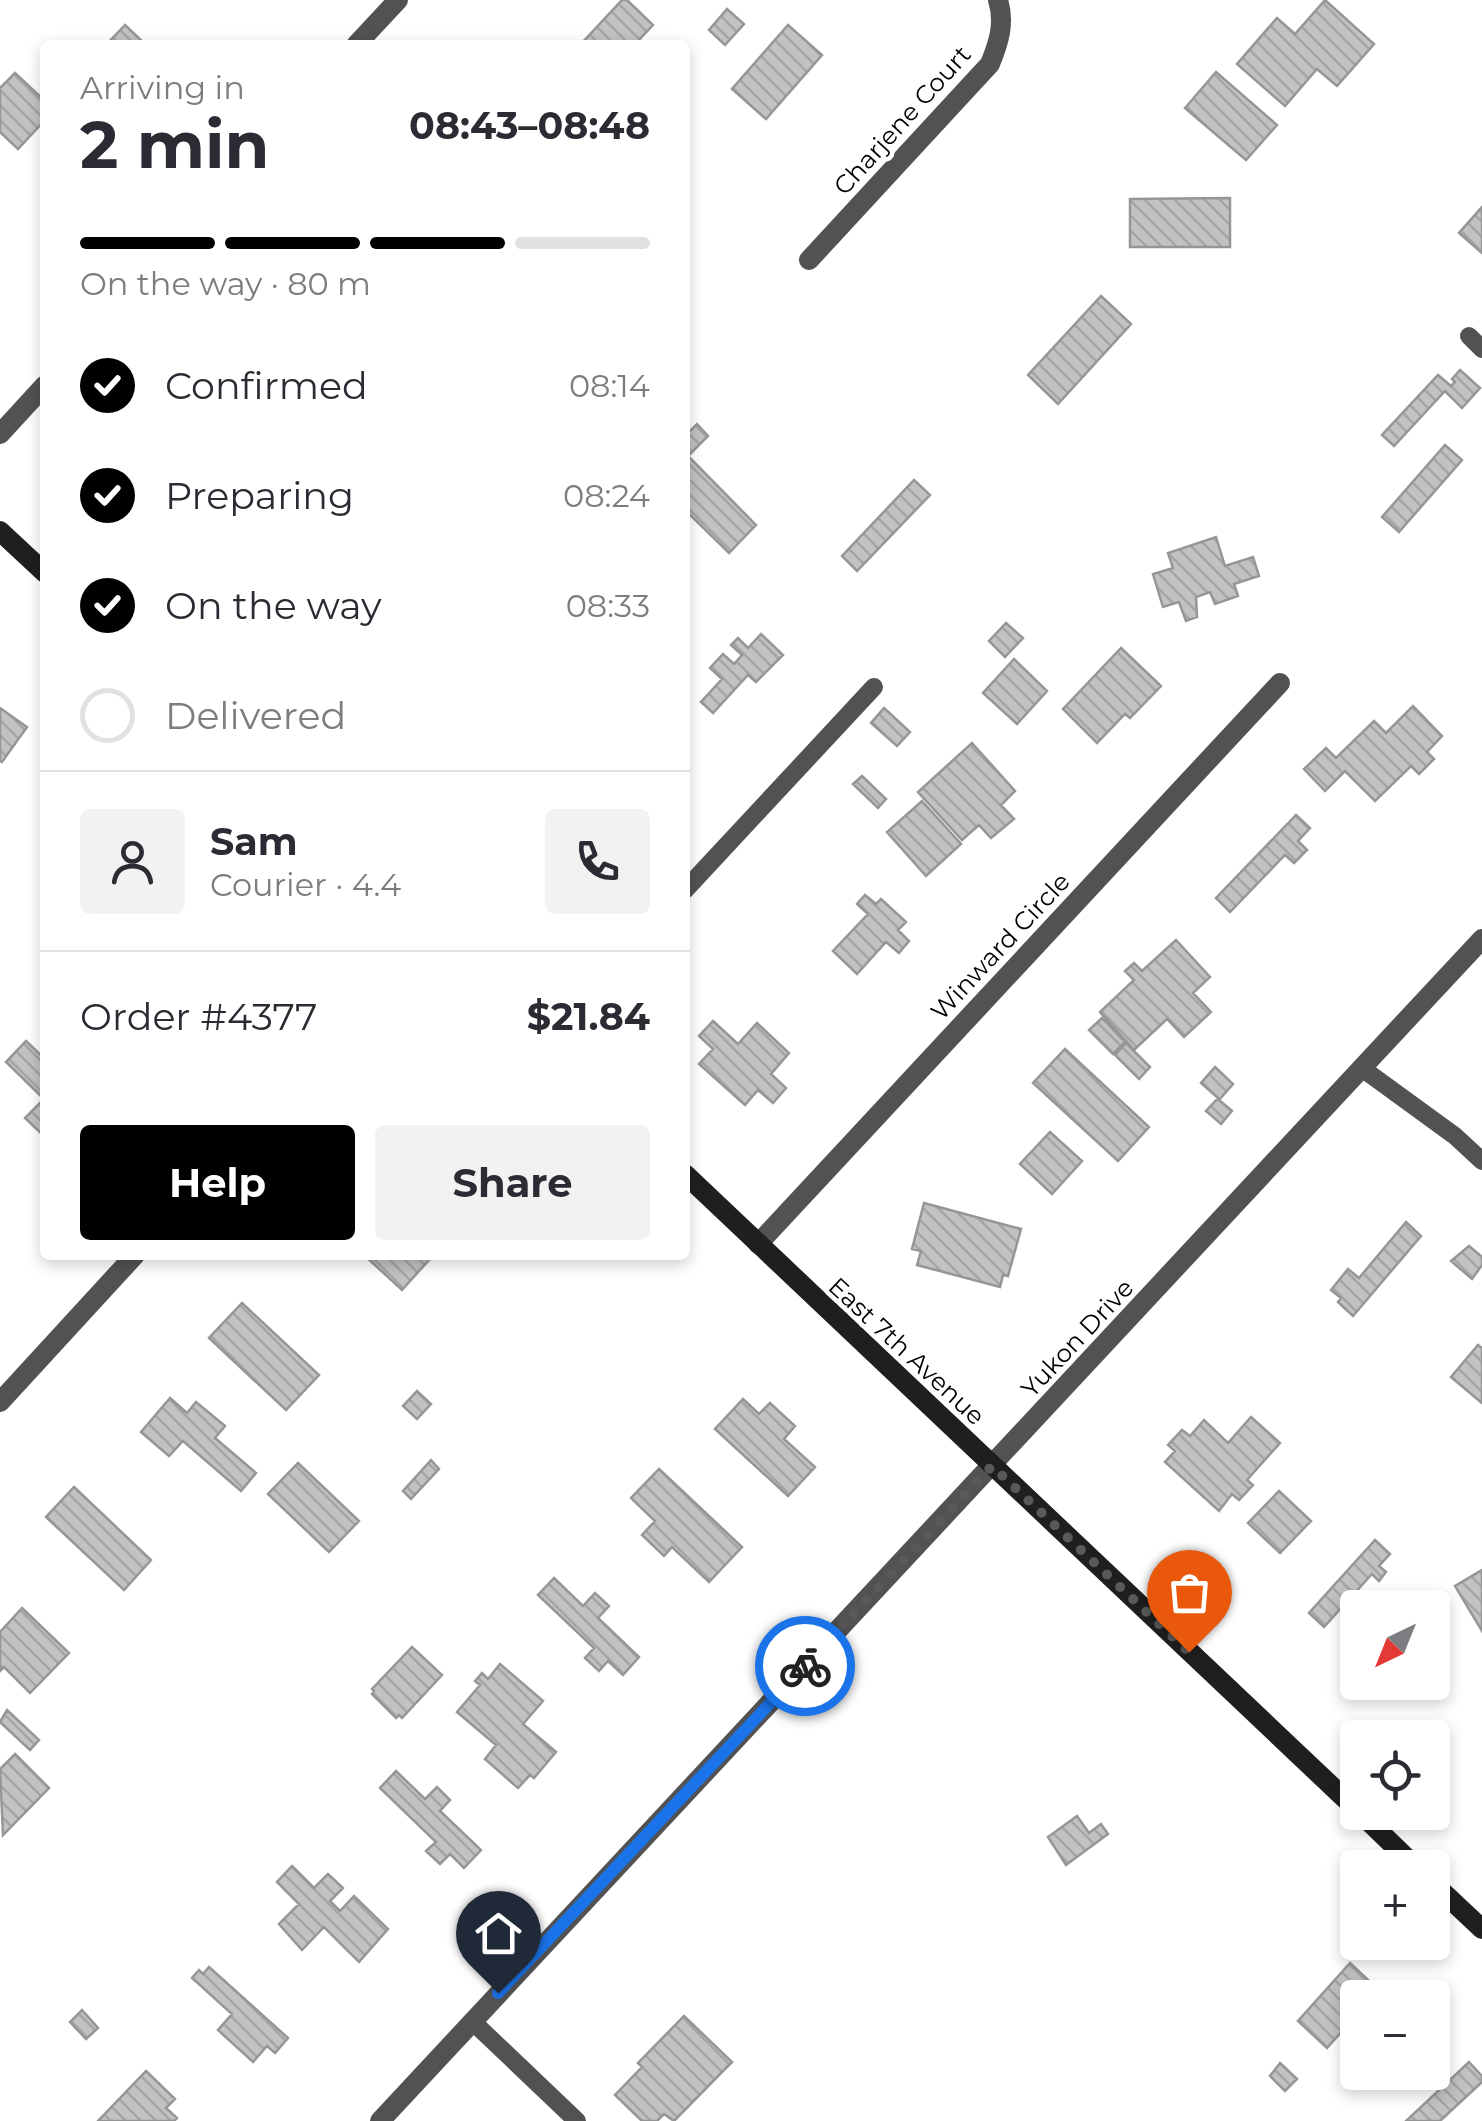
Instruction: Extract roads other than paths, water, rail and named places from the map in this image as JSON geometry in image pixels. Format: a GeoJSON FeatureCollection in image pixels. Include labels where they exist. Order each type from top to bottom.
{"type":"FeatureCollection","features":[{"type":"Feature","properties":{"kind":"main road"},"geometry":{"type":"LineString","coordinates":[[0,531],[40,568]]}},
{"type":"Feature","properties":{"kind":"main road","name":"East 7th Avenue"},"geometry":{"type":"LineString","coordinates":[[690,1179],[1340,1795]]}},
{"type":"Feature","properties":{"kind":"main road","name":"East 7th Avenue"},"geometry":{"type":"LineString","coordinates":[[1377,1830],[1399,1850]]}},
{"type":"Feature","properties":{"kind":"main road"},"geometry":{"type":"LineString","coordinates":[[1450,1899],[1482,1928]]}},
{"type":"Feature","properties":{"kind":"street"},"geometry":{"type":"LineString","coordinates":[[361,40],[398,0]]}},
{"type":"Feature","properties":{"kind":"street","name":"Charjene Court"},"geometry":{"type":"LineString","coordinates":[[810,260],[990,64],[1000,39],[998,0]]}},
{"type":"Feature","properties":{"kind":"street"},"geometry":{"type":"LineString","coordinates":[[0,434],[40,390]]}},
{"type":"Feature","properties":{"kind":"street","name":"Winward Circle"},"geometry":{"type":"LineString","coordinates":[[758,1244],[1280,684]]}},
{"type":"Feature","properties":{"kind":"street","name":"Yukon Drive"},"geometry":{"type":"LineString","coordinates":[[380,2121],[1482,938]]}},
{"type":"Feature","properties":{"kind":"street"},"geometry":{"type":"LineString","coordinates":[[0,1402],[129,1260]]}},
{"type":"Feature","properties":{"kind":"lane"},"geometry":{"type":"LineString","coordinates":[[690,885],[874,687]]}},
{"type":"Feature","properties":{"kind":"lane"},"geometry":{"type":"LineString","coordinates":[[1363,1069],[1482,1161]]}},
{"type":"Feature","properties":{"kind":"lane"},"geometry":{"type":"LineString","coordinates":[[472,2021],[578,2121]]}}]}
